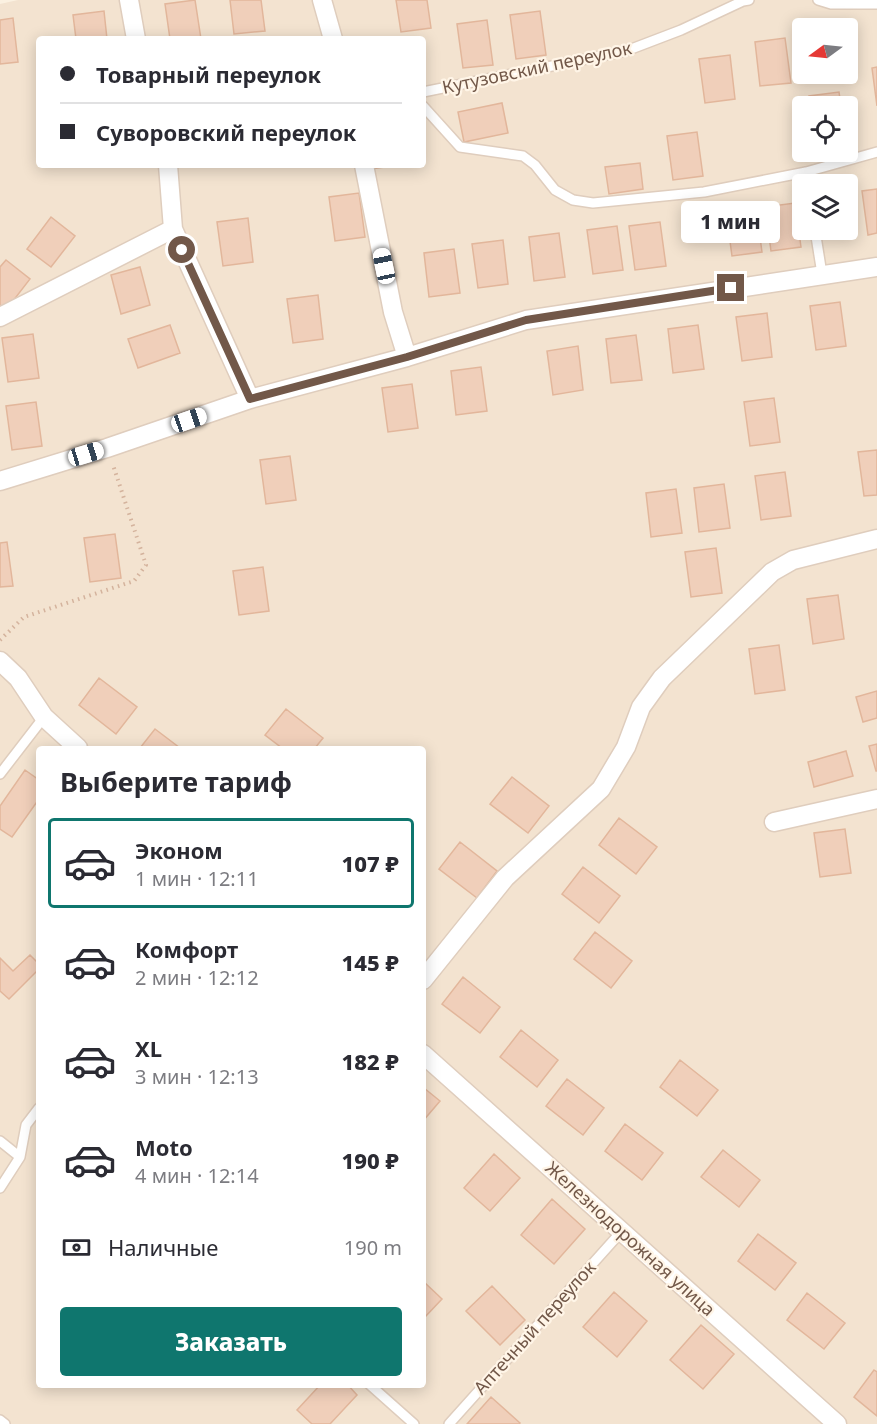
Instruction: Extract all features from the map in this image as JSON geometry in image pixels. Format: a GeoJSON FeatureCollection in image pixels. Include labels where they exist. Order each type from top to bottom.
{"type":"FeatureCollection","features":[{"type":"Feature","properties":{"kind":"street"},"geometry":{"type":"LineString","coordinates":[[129,0],[135,36]]}},
{"type":"Feature","properties":{"kind":"street"},"geometry":{"type":"LineString","coordinates":[[322,0],[332,36]]}},
{"type":"Feature","properties":{"kind":"street"},"geometry":{"type":"LineString","coordinates":[[168,168],[173,229],[250,399]]}},
{"type":"Feature","properties":{"kind":"street"},"geometry":{"type":"LineString","coordinates":[[364,168],[393,312],[407,357]]}},
{"type":"Feature","properties":{"kind":"street"},"geometry":{"type":"LineString","coordinates":[[0,318],[173,229]]}},
{"type":"Feature","properties":{"kind":"street"},"geometry":{"type":"LineString","coordinates":[[0,481],[107,448],[250,399],[407,357],[526,320],[877,267]]}},
{"type":"Feature","properties":{"kind":"street"},"geometry":{"type":"LineString","coordinates":[[426,976],[505,878],[602,789],[626,747],[641,707],[662,678],[772,572],[793,560],[877,539]]}},
{"type":"Feature","properties":{"kind":"street"},"geometry":{"type":"LineString","coordinates":[[0,661],[18,678],[44,717],[76,746]]}},
{"type":"Feature","properties":{"kind":"street"},"geometry":{"type":"LineString","coordinates":[[774,822],[877,800]]}},
{"type":"Feature","properties":{"kind":"street","name":"Железнодорожная улица"},"geometry":{"type":"LineString","coordinates":[[426,1057],[837,1424]]}},
{"type":"Feature","properties":{"kind":"lane","name":"Кутузовский переулок"},"geometry":{"type":"LineString","coordinates":[[426,91],[626,51],[749,0]]}},
{"type":"Feature","properties":{"kind":"lane"},"geometry":{"type":"LineString","coordinates":[[818,0],[831,4],[877,4]]}},
{"type":"Feature","properties":{"kind":"lane"},"geometry":{"type":"LineString","coordinates":[[426,109],[460,147],[524,156],[535,165],[555,190],[573,200],[593,203],[682,195],[806,172],[877,152]]}},
{"type":"Feature","properties":{"kind":"lane"},"geometry":{"type":"LineString","coordinates":[[817,240],[822,274]]}},
{"type":"Feature","properties":{"kind":"lane"},"geometry":{"type":"LineString","coordinates":[[0,774],[44,717]]}},
{"type":"Feature","properties":{"kind":"lane"},"geometry":{"type":"LineString","coordinates":[[0,1188],[20,1156],[26,1125],[36,1112]]}},
{"type":"Feature","properties":{"kind":"lane"},"geometry":{"type":"LineString","coordinates":[[0,1141],[20,1156]]}},
{"type":"Feature","properties":{"kind":"lane","name":"Аптечный переулок"},"geometry":{"type":"LineString","coordinates":[[449,1424],[621,1232]]}},
{"type":"Feature","properties":{"kind":"lane"},"geometry":{"type":"LineString","coordinates":[[374,1388],[414,1424]]}},
{"type":"Feature","properties":{"kind":"lane"},"geometry":{"type":"LineString","coordinates":[[0,1420],[5,1424]]}},
{"type":"Feature","properties":{"kind":"path"},"geometry":{"type":"LineString","coordinates":[[0,640],[24,617],[134,581],[146,566],[107,448]]}},
{"type":"Feature","properties":{"kind":"shaded area"},"geometry":{"type":"Polygon","coordinates":[[[18,0],[877,0],[877,1424],[0,1424],[0,4],[18,0]]]}},
{"type":"Feature","properties":{"kind":"building"},"geometry":{"type":"Polygon","coordinates":[[[195,0],[201,36],[170,36],[165,4],[195,0]]]}},
{"type":"Feature","properties":{"kind":"building"},"geometry":{"type":"Polygon","coordinates":[[[230,0],[261,0],[265,31],[234,34],[230,0]]]}},
{"type":"Feature","properties":{"kind":"building"},"geometry":{"type":"Polygon","coordinates":[[[396,0],[427,0],[431,28],[401,32],[396,0]]]}},
{"type":"Feature","properties":{"kind":"building"},"geometry":{"type":"Polygon","coordinates":[[[104,11],[107,36],[76,36],[73,15],[104,11]]]}},
{"type":"Feature","properties":{"kind":"building"},"geometry":{"type":"Polygon","coordinates":[[[540,11],[546,55],[516,59],[510,15],[540,11]]]}},
{"type":"Feature","properties":{"kind":"building"},"geometry":{"type":"Polygon","coordinates":[[[13,18],[18,62],[0,64],[0,20],[13,18]]]}},
{"type":"Feature","properties":{"kind":"building"},"geometry":{"type":"Polygon","coordinates":[[[487,20],[493,65],[463,68],[457,24],[487,20]]]}},
{"type":"Feature","properties":{"kind":"building"},"geometry":{"type":"Polygon","coordinates":[[[785,38],[791,83],[760,86],[755,42],[785,38]]]}},
{"type":"Feature","properties":{"kind":"building"},"geometry":{"type":"Polygon","coordinates":[[[730,55],[735,99],[705,103],[699,59],[730,55]]]}},
{"type":"Feature","properties":{"kind":"building"},"geometry":{"type":"Polygon","coordinates":[[[877,67],[877,106],[872,68],[877,67]]]}},
{"type":"Feature","properties":{"kind":"building"},"geometry":{"type":"Polygon","coordinates":[[[839,92],[840,96],[809,96],[839,92]]]}},
{"type":"Feature","properties":{"kind":"building"},"geometry":{"type":"Polygon","coordinates":[[[502,103],[508,133],[464,142],[458,112],[502,103]]]}},
{"type":"Feature","properties":{"kind":"building"},"geometry":{"type":"Polygon","coordinates":[[[697,132],[703,176],[673,180],[667,136],[697,132]]]}},
{"type":"Feature","properties":{"kind":"building"},"geometry":{"type":"Polygon","coordinates":[[[640,163],[643,189],[609,194],[605,167],[640,163]]]}},
{"type":"Feature","properties":{"kind":"building"},"geometry":{"type":"Polygon","coordinates":[[[877,189],[877,233],[868,235],[862,191],[877,189]]]}},
{"type":"Feature","properties":{"kind":"building"},"geometry":{"type":"Polygon","coordinates":[[[359,193],[365,237],[335,241],[329,197],[359,193]]]}},
{"type":"Feature","properties":{"kind":"building"},"geometry":{"type":"Polygon","coordinates":[[[792,203],[792,240],[800,240],[801,247],[771,251],[765,207],[792,203]]]}},
{"type":"Feature","properties":{"kind":"building"},"geometry":{"type":"Polygon","coordinates":[[[756,208],[762,252],[732,256],[726,212],[756,208]]]}},
{"type":"Feature","properties":{"kind":"building"},"geometry":{"type":"Polygon","coordinates":[[[51,217],[75,236],[51,267],[27,249],[51,217]]]}},
{"type":"Feature","properties":{"kind":"building"},"geometry":{"type":"Polygon","coordinates":[[[248,218],[253,262],[223,266],[217,222],[248,218]]]}},
{"type":"Feature","properties":{"kind":"building"},"geometry":{"type":"Polygon","coordinates":[[[660,222],[666,266],[635,270],[629,226],[660,222]]]}},
{"type":"Feature","properties":{"kind":"building"},"geometry":{"type":"Polygon","coordinates":[[[617,226],[623,270],[593,274],[587,230],[617,226]]]}},
{"type":"Feature","properties":{"kind":"building"},"geometry":{"type":"Polygon","coordinates":[[[559,233],[565,277],[534,281],[529,237],[559,233]]]}},
{"type":"Feature","properties":{"kind":"building"},"geometry":{"type":"Polygon","coordinates":[[[503,240],[508,284],[478,288],[472,244],[503,240]]]}},
{"type":"Feature","properties":{"kind":"building"},"geometry":{"type":"Polygon","coordinates":[[[454,249],[460,293],[429,297],[424,253],[454,249]]]}},
{"type":"Feature","properties":{"kind":"building"},"geometry":{"type":"Polygon","coordinates":[[[6,260],[30,279],[6,310],[0,306],[0,267],[6,260]]]}},
{"type":"Feature","properties":{"kind":"building"},"geometry":{"type":"Polygon","coordinates":[[[140,267],[150,305],[121,314],[111,275],[140,267]]]}},
{"type":"Feature","properties":{"kind":"building"},"geometry":{"type":"Polygon","coordinates":[[[318,295],[323,339],[293,343],[287,299],[318,295]]]}},
{"type":"Feature","properties":{"kind":"building"},"geometry":{"type":"Polygon","coordinates":[[[840,302],[846,346],[816,350],[810,306],[840,302]]]}},
{"type":"Feature","properties":{"kind":"building"},"geometry":{"type":"Polygon","coordinates":[[[767,313],[772,357],[742,361],[736,317],[767,313]]]}},
{"type":"Feature","properties":{"kind":"building"},"geometry":{"type":"Polygon","coordinates":[[[170,325],[180,353],[138,368],[128,339],[170,325]]]}},
{"type":"Feature","properties":{"kind":"building"},"geometry":{"type":"Polygon","coordinates":[[[698,325],[704,369],[673,373],[668,329],[698,325]]]}},
{"type":"Feature","properties":{"kind":"building"},"geometry":{"type":"Polygon","coordinates":[[[33,334],[39,378],[8,382],[2,338],[33,334]]]}},
{"type":"Feature","properties":{"kind":"building"},"geometry":{"type":"Polygon","coordinates":[[[636,335],[642,380],[611,383],[606,339],[636,335]]]}},
{"type":"Feature","properties":{"kind":"building"},"geometry":{"type":"Polygon","coordinates":[[[578,346],[583,390],[553,395],[547,351],[578,346]]]}},
{"type":"Feature","properties":{"kind":"building"},"geometry":{"type":"Polygon","coordinates":[[[481,367],[487,411],[456,415],[451,371],[481,367]]]}},
{"type":"Feature","properties":{"kind":"building"},"geometry":{"type":"Polygon","coordinates":[[[412,384],[418,428],[388,432],[382,388],[412,384]]]}},
{"type":"Feature","properties":{"kind":"building"},"geometry":{"type":"Polygon","coordinates":[[[774,398],[780,442],[750,446],[744,402],[774,398]]]}},
{"type":"Feature","properties":{"kind":"building"},"geometry":{"type":"Polygon","coordinates":[[[36,402],[42,446],[12,450],[6,406],[36,402]]]}},
{"type":"Feature","properties":{"kind":"building"},"geometry":{"type":"Polygon","coordinates":[[[877,450],[877,495],[864,496],[858,452],[877,450]]]}},
{"type":"Feature","properties":{"kind":"building"},"geometry":{"type":"Polygon","coordinates":[[[290,456],[296,500],[266,504],[260,460],[290,456]]]}},
{"type":"Feature","properties":{"kind":"building"},"geometry":{"type":"Polygon","coordinates":[[[785,472],[791,516],[761,520],[755,476],[785,472]]]}},
{"type":"Feature","properties":{"kind":"building"},"geometry":{"type":"Polygon","coordinates":[[[724,484],[730,528],[699,532],[694,488],[724,484]]]}},
{"type":"Feature","properties":{"kind":"building"},"geometry":{"type":"Polygon","coordinates":[[[676,489],[682,533],[651,537],[646,493],[676,489]]]}},
{"type":"Feature","properties":{"kind":"building"},"geometry":{"type":"Polygon","coordinates":[[[115,534],[121,578],[90,582],[84,538],[115,534]]]}},
{"type":"Feature","properties":{"kind":"building"},"geometry":{"type":"Polygon","coordinates":[[[7,542],[13,586],[0,587],[0,543],[7,542]]]}},
{"type":"Feature","properties":{"kind":"building"},"geometry":{"type":"Polygon","coordinates":[[[716,548],[722,593],[691,597],[685,552],[716,548]]]}},
{"type":"Feature","properties":{"kind":"building"},"geometry":{"type":"Polygon","coordinates":[[[263,567],[269,611],[239,615],[233,571],[263,567]]]}},
{"type":"Feature","properties":{"kind":"building"},"geometry":{"type":"Polygon","coordinates":[[[838,595],[844,639],[813,644],[807,599],[838,595]]]}},
{"type":"Feature","properties":{"kind":"building"},"geometry":{"type":"Polygon","coordinates":[[[779,645],[785,690],[755,694],[749,649],[779,645]]]}},
{"type":"Feature","properties":{"kind":"building"},"geometry":{"type":"Polygon","coordinates":[[[99,678],[137,707],[116,734],[79,705],[99,678]]]}},
{"type":"Feature","properties":{"kind":"building"},"geometry":{"type":"Polygon","coordinates":[[[877,691],[877,718],[863,722],[856,697],[877,691]]]}},
{"type":"Feature","properties":{"kind":"building"},"geometry":{"type":"Polygon","coordinates":[[[286,709],[323,738],[317,746],[279,746],[265,735],[286,709]]]}},
{"type":"Feature","properties":{"kind":"building"},"geometry":{"type":"Polygon","coordinates":[[[155,729],[177,746],[142,746],[155,729]]]}},
{"type":"Feature","properties":{"kind":"building"},"geometry":{"type":"Polygon","coordinates":[[[877,744],[877,771],[876,771],[869,746],[877,744]]]}},
{"type":"Feature","properties":{"kind":"building"},"geometry":{"type":"Polygon","coordinates":[[[846,751],[853,776],[814,787],[808,762],[846,751]]]}},
{"type":"Feature","properties":{"kind":"building"},"geometry":{"type":"Polygon","coordinates":[[[25,770],[36,778],[36,803],[12,837],[0,829],[0,806],[25,770]]]}},
{"type":"Feature","properties":{"kind":"building"},"geometry":{"type":"Polygon","coordinates":[[[512,777],[549,806],[528,833],[490,804],[512,777]]]}},
{"type":"Feature","properties":{"kind":"building"},"geometry":{"type":"Polygon","coordinates":[[[619,818],[657,847],[636,874],[599,845],[619,818]]]}},
{"type":"Feature","properties":{"kind":"building"},"geometry":{"type":"Polygon","coordinates":[[[845,829],[851,873],[820,877],[814,833],[845,829]]]}},
{"type":"Feature","properties":{"kind":"building"},"geometry":{"type":"Polygon","coordinates":[[[460,842],[497,871],[477,898],[439,869],[460,842]]]}},
{"type":"Feature","properties":{"kind":"building"},"geometry":{"type":"Polygon","coordinates":[[[583,867],[620,896],[599,923],[562,894],[583,867]]]}},
{"type":"Feature","properties":{"kind":"building"},"geometry":{"type":"Polygon","coordinates":[[[595,932],[632,961],[611,988],[574,959],[595,932]]]}},
{"type":"Feature","properties":{"kind":"building"},"geometry":{"type":"Polygon","coordinates":[[[30,955],[36,961],[36,972],[9,999],[0,991],[0,958],[13,971],[30,955]]]}},
{"type":"Feature","properties":{"kind":"building"},"geometry":{"type":"Polygon","coordinates":[[[463,977],[500,1007],[480,1033],[442,1004],[463,977]]]}},
{"type":"Feature","properties":{"kind":"building"},"geometry":{"type":"Polygon","coordinates":[[[521,1030],[558,1060],[537,1087],[500,1057],[521,1030]]]}},
{"type":"Feature","properties":{"kind":"building"},"geometry":{"type":"Polygon","coordinates":[[[680,1060],[718,1090],[697,1116],[660,1087],[680,1060]]]}},
{"type":"Feature","properties":{"kind":"building"},"geometry":{"type":"Polygon","coordinates":[[[567,1079],[604,1108],[583,1135],[546,1106],[567,1079]]]}},
{"type":"Feature","properties":{"kind":"building"},"geometry":{"type":"Polygon","coordinates":[[[426,1090],[440,1101],[426,1117],[426,1090]]]}},
{"type":"Feature","properties":{"kind":"building"},"geometry":{"type":"Polygon","coordinates":[[[625,1124],[663,1153],[642,1180],[605,1151],[625,1124]]]}},
{"type":"Feature","properties":{"kind":"building"},"geometry":{"type":"Polygon","coordinates":[[[723,1150],[760,1180],[739,1207],[701,1177],[723,1150]]]}},
{"type":"Feature","properties":{"kind":"building"},"geometry":{"type":"Polygon","coordinates":[[[494,1154],[520,1178],[490,1211],[464,1188],[494,1154]]]}},
{"type":"Feature","properties":{"kind":"building"},"geometry":{"type":"Polygon","coordinates":[[[552,1199],[585,1229],[554,1264],[521,1235],[552,1199]]]}},
{"type":"Feature","properties":{"kind":"building"},"geometry":{"type":"Polygon","coordinates":[[[758,1234],[796,1263],[775,1290],[738,1261],[758,1234]]]}},
{"type":"Feature","properties":{"kind":"building"},"geometry":{"type":"Polygon","coordinates":[[[426,1284],[442,1299],[426,1316],[426,1284]]]}},
{"type":"Feature","properties":{"kind":"building"},"geometry":{"type":"Polygon","coordinates":[[[492,1286],[525,1320],[500,1345],[466,1311],[492,1286]]]}},
{"type":"Feature","properties":{"kind":"building"},"geometry":{"type":"Polygon","coordinates":[[[614,1292],[647,1321],[617,1357],[583,1327],[614,1292]]]}},
{"type":"Feature","properties":{"kind":"building"},"geometry":{"type":"Polygon","coordinates":[[[807,1293],[845,1323],[824,1349],[787,1320],[807,1293]]]}},
{"type":"Feature","properties":{"kind":"building"},"geometry":{"type":"Polygon","coordinates":[[[701,1325],[734,1354],[703,1389],[670,1360],[701,1325]]]}},
{"type":"Feature","properties":{"kind":"building"},"geometry":{"type":"Polygon","coordinates":[[[874,1370],[877,1372],[877,1416],[854,1397],[874,1370]]]}},
{"type":"Feature","properties":{"kind":"building"},"geometry":{"type":"Polygon","coordinates":[[[317,1388],[351,1388],[357,1395],[330,1424],[312,1424],[297,1410],[317,1388]]]}},
{"type":"Feature","properties":{"kind":"building"},"geometry":{"type":"Polygon","coordinates":[[[491,1397],[520,1423],[467,1424],[491,1397]]]}},
{"type":"Feature","properties":{"kind":"route"},"geometry":{"type":"LineString","coordinates":[[182,250],[250,399],[407,357],[526,320],[731,288]]}}]}
